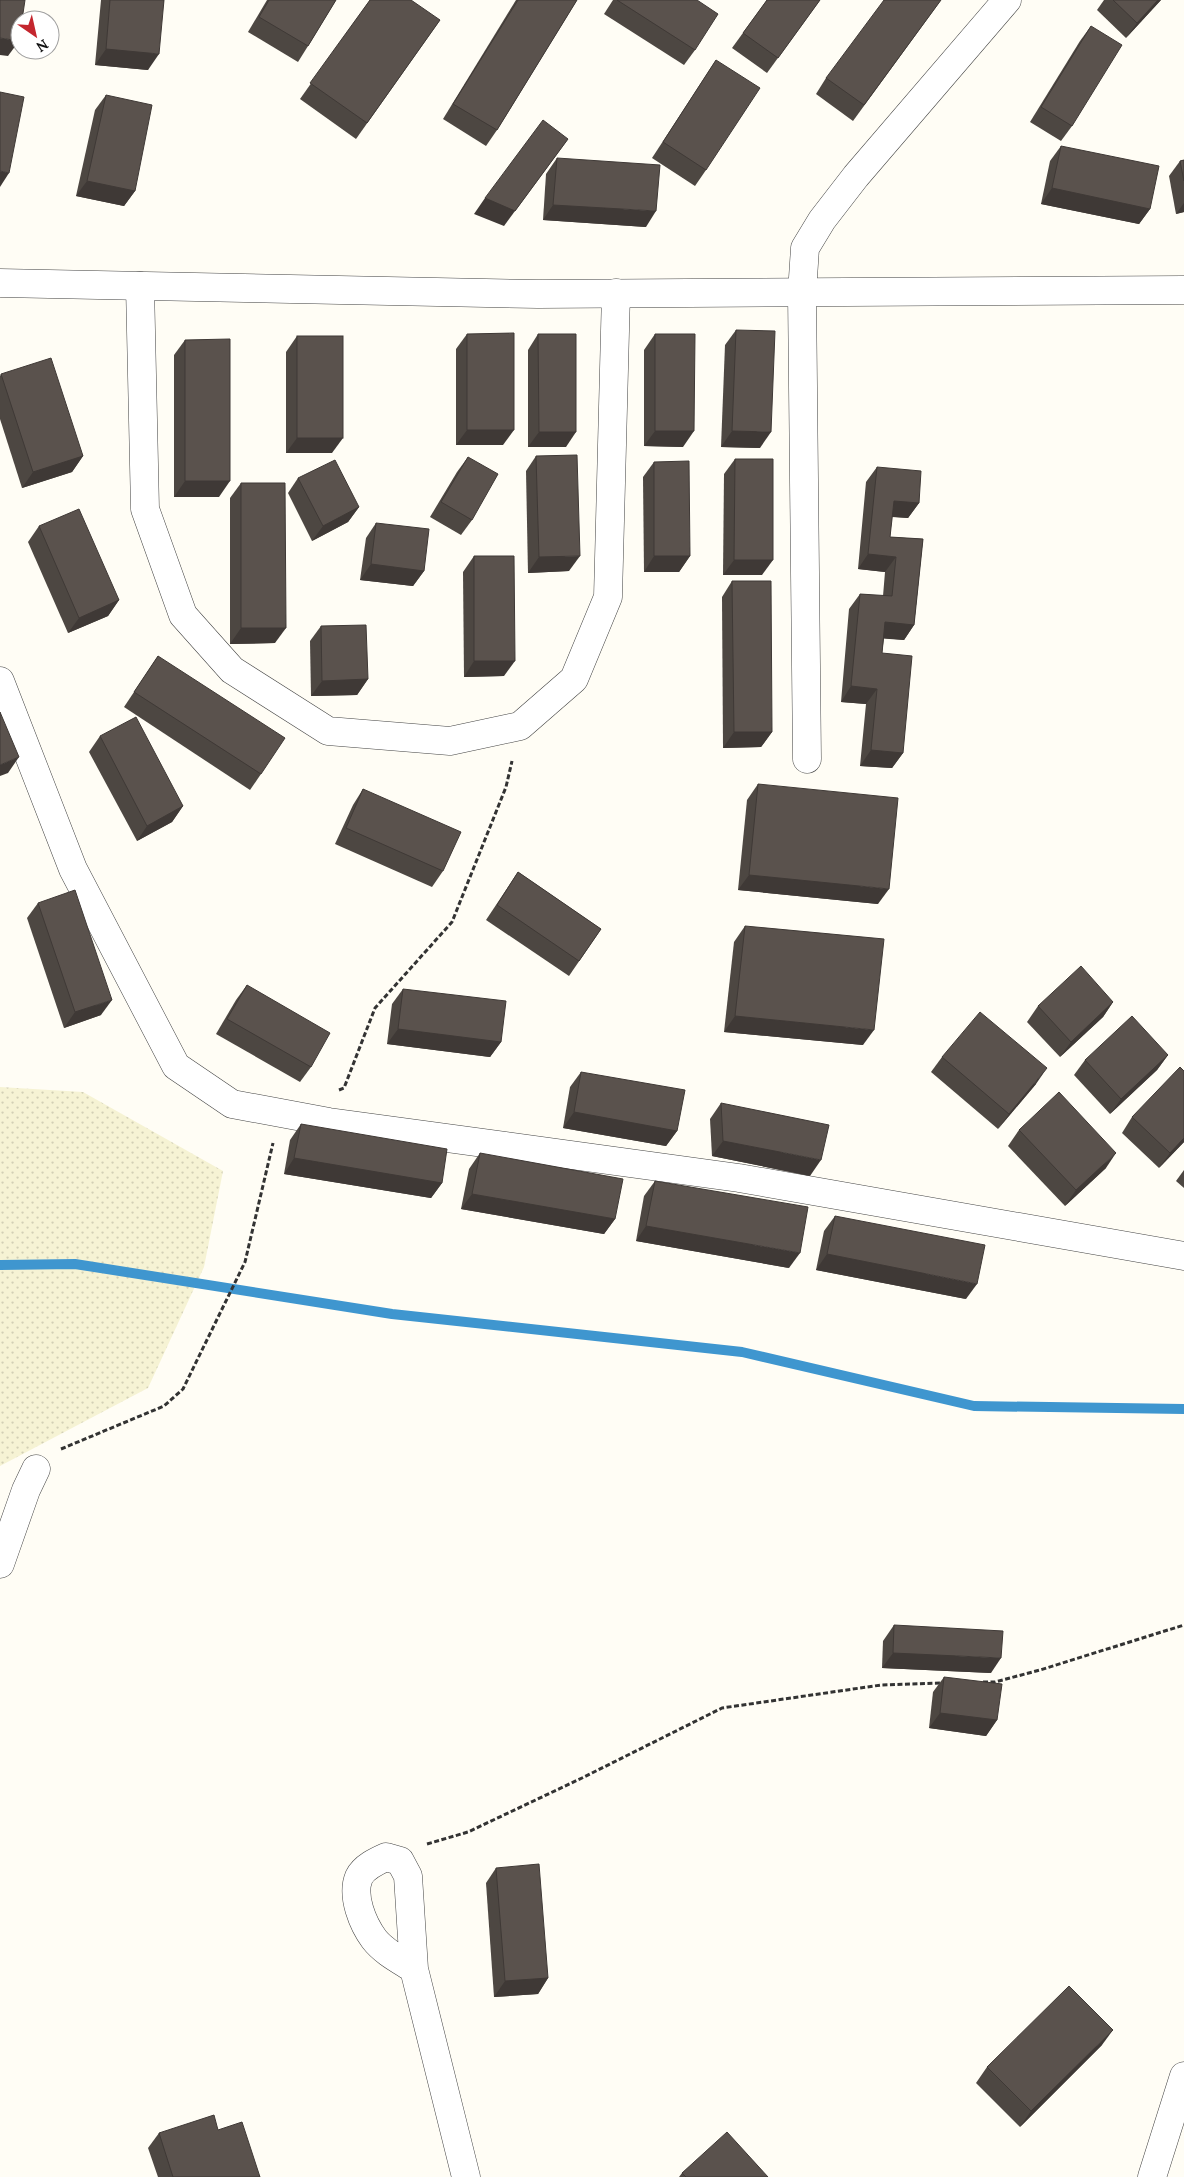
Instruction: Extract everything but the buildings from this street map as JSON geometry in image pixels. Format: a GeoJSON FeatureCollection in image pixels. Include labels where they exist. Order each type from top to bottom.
{"type":"FeatureCollection","features":[{"type":"Feature","properties":{"kind":"street"},"geometry":{"type":"LineString","coordinates":[[807,759],[802,293],[805,248],[822,220],[856,176],[1007,0]]}},
{"type":"Feature","properties":{"kind":"street"},"geometry":{"type":"LineString","coordinates":[[0,283],[616,293],[1184,290]]}},
{"type":"Feature","properties":{"kind":"street"},"geometry":{"type":"LineString","coordinates":[[140,286],[145,508],[183,615],[232,670],[328,731],[450,741],[520,726],[574,679],[608,597],[616,293]]}},
{"type":"Feature","properties":{"kind":"street"},"geometry":{"type":"LineString","coordinates":[[0,681],[73,869],[176,1066],[232,1104],[329,1122],[739,1178],[1184,1256]]}},
{"type":"Feature","properties":{"kind":"street"},"geometry":{"type":"LineString","coordinates":[[0,1564],[26,1490],[36,1468]]}},
{"type":"Feature","properties":{"kind":"street"},"geometry":{"type":"LineString","coordinates":[[414,1969],[390,1954],[374,1939],[359,1909],[357,1892],[359,1877],[372,1863],[386,1857],[400,1861],[408,1876],[414,1969],[466,2177]]}},
{"type":"Feature","properties":{"kind":"street"},"geometry":{"type":"LineString","coordinates":[[1152,2177],[1184,2076]]}},
{"type":"Feature","properties":{"kind":"path"},"geometry":{"type":"LineString","coordinates":[[976,1682],[995,1682],[1040,1670],[1184,1625]]}},
{"type":"Feature","properties":{"kind":"path"},"geometry":{"type":"LineString","coordinates":[[386,1857],[468,1832],[722,1708],[881,1685],[948,1683]]}},
{"type":"Feature","properties":{"kind":"shaded area"},"geometry":{"type":"Polygon","coordinates":[[[0,1087],[83,1092],[223,1171],[204,1267],[148,1388],[0,1466],[0,1087]]]}},
{"type":"Feature","properties":{"kind":"waterway"},"geometry":{"type":"LineString","coordinates":[[0,1265],[75,1264],[392,1314],[742,1352],[974,1406],[1184,1409]]}}]}
